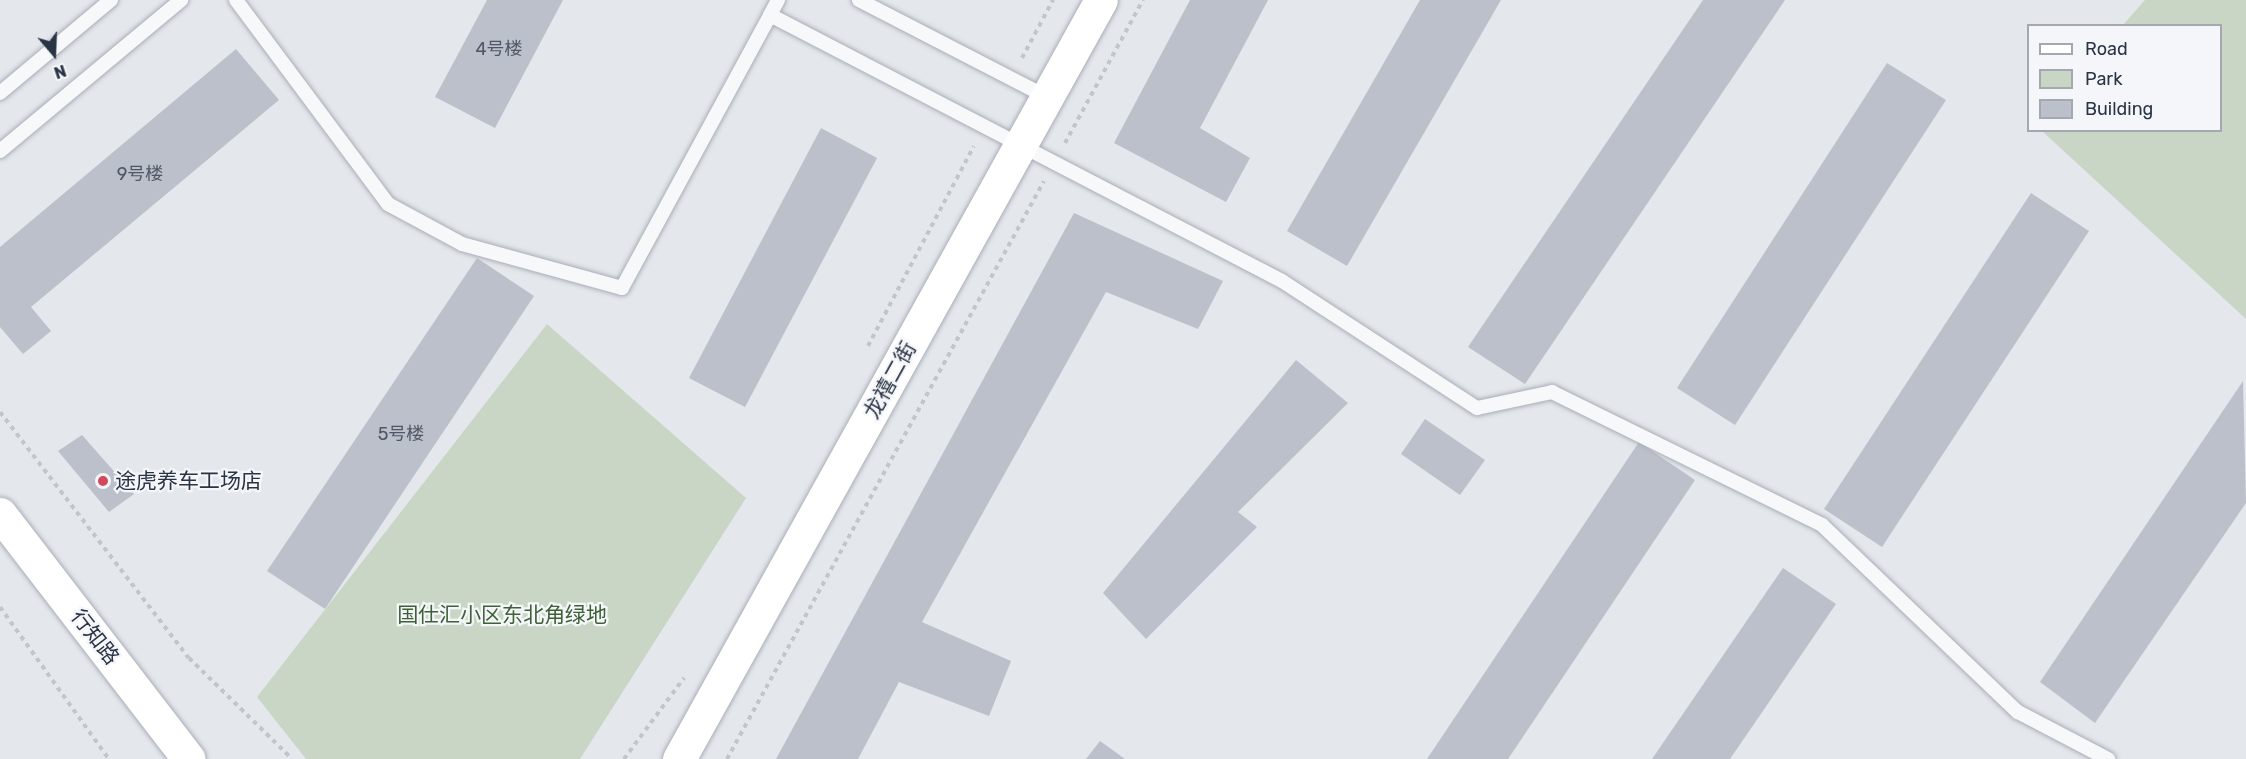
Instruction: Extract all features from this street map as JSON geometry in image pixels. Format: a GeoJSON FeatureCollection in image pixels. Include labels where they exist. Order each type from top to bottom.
{"type":"FeatureCollection","features":[{"type":"Feature","properties":{"kind":"street","name":"龙禧二街"},"geometry":{"type":"LineString","coordinates":[[679,759],[1101,0]]}},
{"type":"Feature","properties":{"kind":"street","name":"行知路"},"geometry":{"type":"LineString","coordinates":[[0,514],[189,759]]}},
{"type":"Feature","properties":{"kind":"lane"},"geometry":{"type":"LineString","coordinates":[[0,93],[111,0]]}},
{"type":"Feature","properties":{"kind":"lane"},"geometry":{"type":"LineString","coordinates":[[0,151],[181,0]]}},
{"type":"Feature","properties":{"kind":"lane"},"geometry":{"type":"LineString","coordinates":[[236,0],[388,204],[462,244],[622,288],[778,0]]}},
{"type":"Feature","properties":{"kind":"lane"},"geometry":{"type":"LineString","coordinates":[[858,0],[1047,96]]}},
{"type":"Feature","properties":{"kind":"lane"},"geometry":{"type":"LineString","coordinates":[[771,15],[984,128],[1282,280],[1477,408],[1552,392],[1822,525],[2018,712],[2108,759]]}},
{"type":"Feature","properties":{"kind":"path"},"geometry":{"type":"LineString","coordinates":[[1011,78],[1053,0]]}},
{"type":"Feature","properties":{"kind":"path"},"geometry":{"type":"LineString","coordinates":[[727,759],[1143,0]]}},
{"type":"Feature","properties":{"kind":"path"},"geometry":{"type":"LineString","coordinates":[[866,349],[984,128]]}},
{"type":"Feature","properties":{"kind":"path"},"geometry":{"type":"LineString","coordinates":[[0,412],[189,658],[292,759]]}},
{"type":"Feature","properties":{"kind":"path"},"geometry":{"type":"LineString","coordinates":[[0,607],[109,759]]}},
{"type":"Feature","properties":{"kind":"path"},"geometry":{"type":"LineString","coordinates":[[624,759],[690,669]]}},
{"type":"Feature","properties":{"kind":"green space"},"geometry":{"type":"Polygon","coordinates":[[[2145,0],[2246,0],[2246,319],[2043,132],[2222,132],[2222,24],[2124,24],[2145,0]]]}},
{"type":"Feature","properties":{"kind":"green space","name":"国仕汇小区东北角绿地"},"geometry":{"type":"Polygon","coordinates":[[[547,324],[746,498],[580,759],[306,759],[257,697],[547,324]]]}},
{"type":"Feature","properties":{"kind":"building"},"geometry":{"type":"Polygon","coordinates":[[[487,0],[563,0],[495,128],[435,97],[487,0]]]}},
{"type":"Feature","properties":{"kind":"building"},"geometry":{"type":"Polygon","coordinates":[[[1190,0],[1268,0],[1200,128],[1250,158],[1226,202],[1114,143],[1190,0]]]}},
{"type":"Feature","properties":{"kind":"building"},"geometry":{"type":"Polygon","coordinates":[[[1420,0],[1501,0],[1347,266],[1287,231],[1420,0]]]}},
{"type":"Feature","properties":{"kind":"building"},"geometry":{"type":"Polygon","coordinates":[[[1703,0],[1785,0],[1525,384],[1468,347],[1703,0]]]}},
{"type":"Feature","properties":{"kind":"building"},"geometry":{"type":"Polygon","coordinates":[[[236,49],[279,100],[31,307],[51,331],[23,354],[0,327],[0,247],[236,49]]]}},
{"type":"Feature","properties":{"kind":"building"},"geometry":{"type":"Polygon","coordinates":[[[1887,63],[1946,100],[1735,425],[1677,388],[1887,63]]]}},
{"type":"Feature","properties":{"kind":"building"},"geometry":{"type":"Polygon","coordinates":[[[821,128],[877,158],[745,407],[689,378],[821,128]]]}},
{"type":"Feature","properties":{"kind":"building"},"geometry":{"type":"Polygon","coordinates":[[[2031,193],[2089,231],[1882,547],[1824,509],[2031,193]]]}},
{"type":"Feature","properties":{"kind":"building"},"geometry":{"type":"Polygon","coordinates":[[[1074,213],[1223,281],[1198,329],[1106,292],[922,622],[1011,661],[989,716],[899,682],[858,759],[776,759],[1074,213]]]}},
{"type":"Feature","properties":{"kind":"building"},"geometry":{"type":"Polygon","coordinates":[[[477,258],[534,296],[325,609],[267,571],[477,258]]]}},
{"type":"Feature","properties":{"kind":"building"},"geometry":{"type":"Polygon","coordinates":[[[1296,360],[1348,403],[1238,512],[1257,527],[1146,639],[1103,593],[1296,360]]]}},
{"type":"Feature","properties":{"kind":"building"},"geometry":{"type":"Polygon","coordinates":[[[2243,381],[2246,503],[2095,723],[2040,682],[2243,381]]]}},
{"type":"Feature","properties":{"kind":"building"},"geometry":{"type":"Polygon","coordinates":[[[1425,419],[1485,460],[1460,495],[1401,454],[1425,419]]]}},
{"type":"Feature","properties":{"kind":"building","name":"途虎养车工场店"},"geometry":{"type":"Polygon","coordinates":[[[82,435],[134,494],[109,512],[58,451],[82,435]]]}},
{"type":"Feature","properties":{"kind":"building"},"geometry":{"type":"Polygon","coordinates":[[[1639,442],[1695,480],[1508,759],[1427,759],[1639,442]]]}},
{"type":"Feature","properties":{"kind":"building"},"geometry":{"type":"Polygon","coordinates":[[[1783,568],[1836,604],[1730,759],[1652,759],[1783,568]]]}},
{"type":"Feature","properties":{"kind":"building"},"geometry":{"type":"Polygon","coordinates":[[[1100,741],[1125,759],[1086,759],[1100,741]]]}},
{"type":"Feature","properties":{"kind":"place","name":"途虎养车工场店"},"geometry":{"type":"Point","coordinates":[103,481]}}]}
